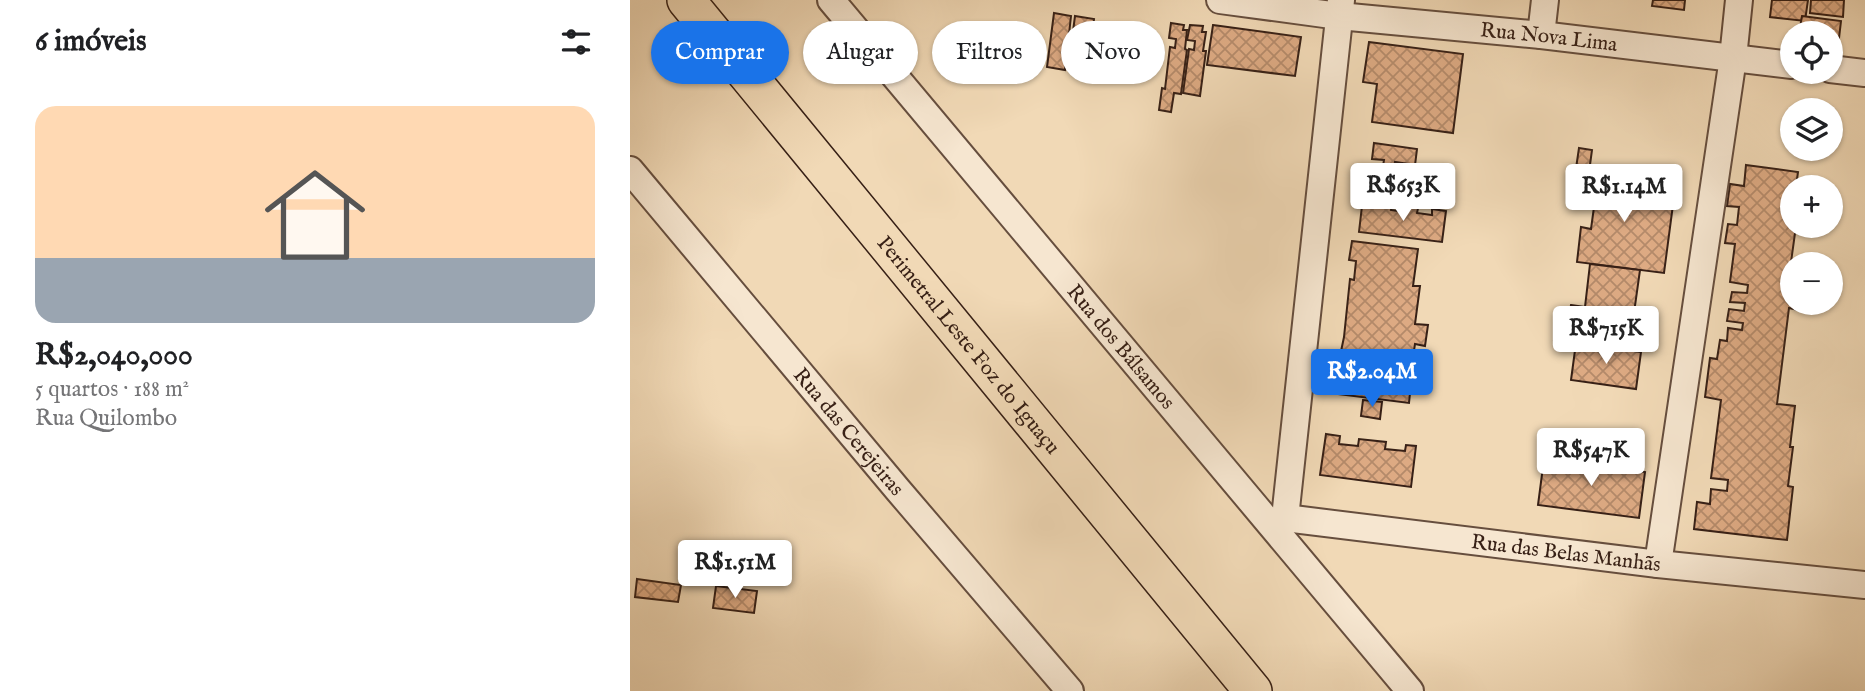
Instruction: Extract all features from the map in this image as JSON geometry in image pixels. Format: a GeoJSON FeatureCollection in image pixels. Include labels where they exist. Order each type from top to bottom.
{"type":"FeatureCollection","features":[{"type":"Feature","properties":{"kind":"highway","name":"Perimetral Leste Foz do Iguaçu"},"geometry":{"type":"LineString","coordinates":[[686,0],[1253,691]]}},
{"type":"Feature","properties":{"kind":"street","name":"Rua dos Bálsamos"},"geometry":{"type":"LineString","coordinates":[[831,0],[1277,520],[1410,691]]}},
{"type":"Feature","properties":{"kind":"street","name":"Rua Nova Lima"},"geometry":{"type":"LineString","coordinates":[[1220,0],[1340,8],[1780,64]]}},
{"type":"Feature","properties":{"kind":"street"},"geometry":{"type":"LineString","coordinates":[[1542,34],[1545,0]]}},
{"type":"Feature","properties":{"kind":"street"},"geometry":{"type":"LineString","coordinates":[[1658,564],[1733,58],[1739,0]]}},
{"type":"Feature","properties":{"kind":"street"},"geometry":{"type":"LineString","coordinates":[[1277,520],[1340,8]]}},
{"type":"Feature","properties":{"kind":"street"},"geometry":{"type":"LineString","coordinates":[[1843,70],[1865,73]]}},
{"type":"Feature","properties":{"kind":"street","name":"Rua das Cerejeiras"},"geometry":{"type":"LineString","coordinates":[[630,170],[1070,691]]}},
{"type":"Feature","properties":{"kind":"street","name":"Rua das Belas Manhãs"},"geometry":{"type":"LineString","coordinates":[[1277,520],[1865,585]]}},
{"type":"Feature","properties":{"kind":"building"},"geometry":{"type":"Polygon","coordinates":[[[1653,0],[1685,0],[1684,10],[1652,6],[1653,0]]]}},
{"type":"Feature","properties":{"kind":"building"},"geometry":{"type":"Polygon","coordinates":[[[1772,0],[1808,0],[1805,21],[1770,17],[1772,0]]]}},
{"type":"Feature","properties":{"kind":"building"},"geometry":{"type":"Polygon","coordinates":[[[1811,0],[1844,0],[1843,17],[1810,13],[1811,0]]]}},
{"type":"Feature","properties":{"kind":"building"},"geometry":{"type":"Polygon","coordinates":[[[1054,13],[1071,16],[1070,21],[1061,21],[1061,69],[1047,67],[1054,13]]]}},
{"type":"Feature","properties":{"kind":"building"},"geometry":{"type":"Polygon","coordinates":[[[1075,16],[1094,19],[1094,21],[1074,21],[1075,16]]]}},
{"type":"Feature","properties":{"kind":"building"},"geometry":{"type":"Polygon","coordinates":[[[1802,16],[1841,21],[1801,21],[1802,16]]]}},
{"type":"Feature","properties":{"kind":"building"},"geometry":{"type":"Polygon","coordinates":[[[1171,23],[1184,25],[1183,30],[1187,30],[1187,50],[1181,94],[1174,93],[1171,112],[1159,110],[1162,88],[1165,89],[1170,47],[1175,48],[1176,39],[1169,38],[1171,23]]]}},
{"type":"Feature","properties":{"kind":"building"},"geometry":{"type":"Polygon","coordinates":[[[1190,25],[1203,26],[1202,32],[1206,32],[1200,96],[1183,93],[1189,49],[1194,50],[1195,41],[1187,40],[1190,25]]]}},
{"type":"Feature","properties":{"kind":"building"},"geometry":{"type":"Polygon","coordinates":[[[1213,25],[1301,37],[1295,76],[1207,65],[1213,25]]]}},
{"type":"Feature","properties":{"kind":"building"},"geometry":{"type":"Polygon","coordinates":[[[1369,42],[1463,54],[1453,133],[1372,122],[1377,84],[1363,82],[1369,42]]]}},
{"type":"Feature","properties":{"kind":"building"},"geometry":{"type":"Polygon","coordinates":[[[1374,143],[1417,149],[1415,165],[1395,162],[1394,167],[1383,166],[1384,160],[1372,159],[1374,143]]]}},
{"type":"Feature","properties":{"kind":"building"},"geometry":{"type":"Polygon","coordinates":[[[1579,148],[1592,150],[1589,172],[1616,175],[1614,189],[1674,197],[1664,273],[1577,262],[1581,227],[1591,229],[1597,185],[1574,182],[1579,148]]]}},
{"type":"Feature","properties":{"kind":"building"},"geometry":{"type":"Polygon","coordinates":[[[1746,165],[1798,172],[1798,175],[1780,175],[1780,238],[1794,238],[1792,252],[1780,252],[1780,315],[1788,315],[1777,404],[1795,406],[1788,486],[1793,487],[1787,540],[1694,529],[1697,502],[1710,504],[1711,489],[1727,491],[1728,480],[1711,478],[1721,400],[1705,397],[1710,358],[1717,359],[1720,340],[1727,341],[1728,328],[1742,330],[1743,323],[1727,321],[1729,309],[1744,311],[1745,303],[1730,302],[1732,292],[1747,293],[1748,285],[1730,282],[1735,244],[1725,243],[1728,224],[1737,225],[1739,207],[1727,206],[1730,184],[1744,186],[1746,165]]]}},
{"type":"Feature","properties":{"kind":"building"},"geometry":{"type":"Polygon","coordinates":[[[1378,203],[1392,204],[1391,210],[1405,212],[1405,206],[1418,208],[1417,213],[1432,215],[1432,209],[1446,211],[1442,242],[1359,232],[1362,206],[1377,208],[1378,203]]]}},
{"type":"Feature","properties":{"kind":"building"},"geometry":{"type":"Polygon","coordinates":[[[1352,241],[1418,249],[1413,286],[1420,286],[1415,324],[1428,325],[1425,346],[1415,344],[1412,363],[1423,365],[1420,385],[1411,384],[1409,403],[1337,394],[1339,375],[1336,375],[1344,337],[1350,279],[1354,280],[1356,261],[1349,260],[1352,241]]]}},
{"type":"Feature","properties":{"kind":"building"},"geometry":{"type":"Polygon","coordinates":[[[1590,264],[1640,270],[1634,313],[1585,307],[1590,264]]]}},
{"type":"Feature","properties":{"kind":"building"},"geometry":{"type":"Polygon","coordinates":[[[1571,305],[1613,311],[1610,335],[1574,330],[1572,343],[1554,340],[1558,309],[1570,310],[1571,305]]]}},
{"type":"Feature","properties":{"kind":"building"},"geometry":{"type":"Polygon","coordinates":[[[1576,343],[1641,352],[1636,389],[1571,380],[1576,343]]]}},
{"type":"Feature","properties":{"kind":"building"},"geometry":{"type":"Polygon","coordinates":[[[1363,400],[1382,402],[1380,419],[1361,416],[1363,400]]]}},
{"type":"Feature","properties":{"kind":"building"},"geometry":{"type":"Polygon","coordinates":[[[1326,434],[1340,436],[1339,444],[1358,446],[1359,439],[1386,442],[1385,449],[1405,451],[1406,445],[1416,446],[1411,487],[1320,475],[1326,434]]]}},
{"type":"Feature","properties":{"kind":"building"},"geometry":{"type":"Polygon","coordinates":[[[1544,459],[1645,472],[1639,518],[1538,505],[1544,459]]]}},
{"type":"Feature","properties":{"kind":"building"},"geometry":{"type":"Polygon","coordinates":[[[637,579],[681,585],[678,602],[635,597],[637,579]]]}},
{"type":"Feature","properties":{"kind":"building"},"geometry":{"type":"Polygon","coordinates":[[[716,586],[757,591],[754,613],[713,608],[716,586]]]}}]}
